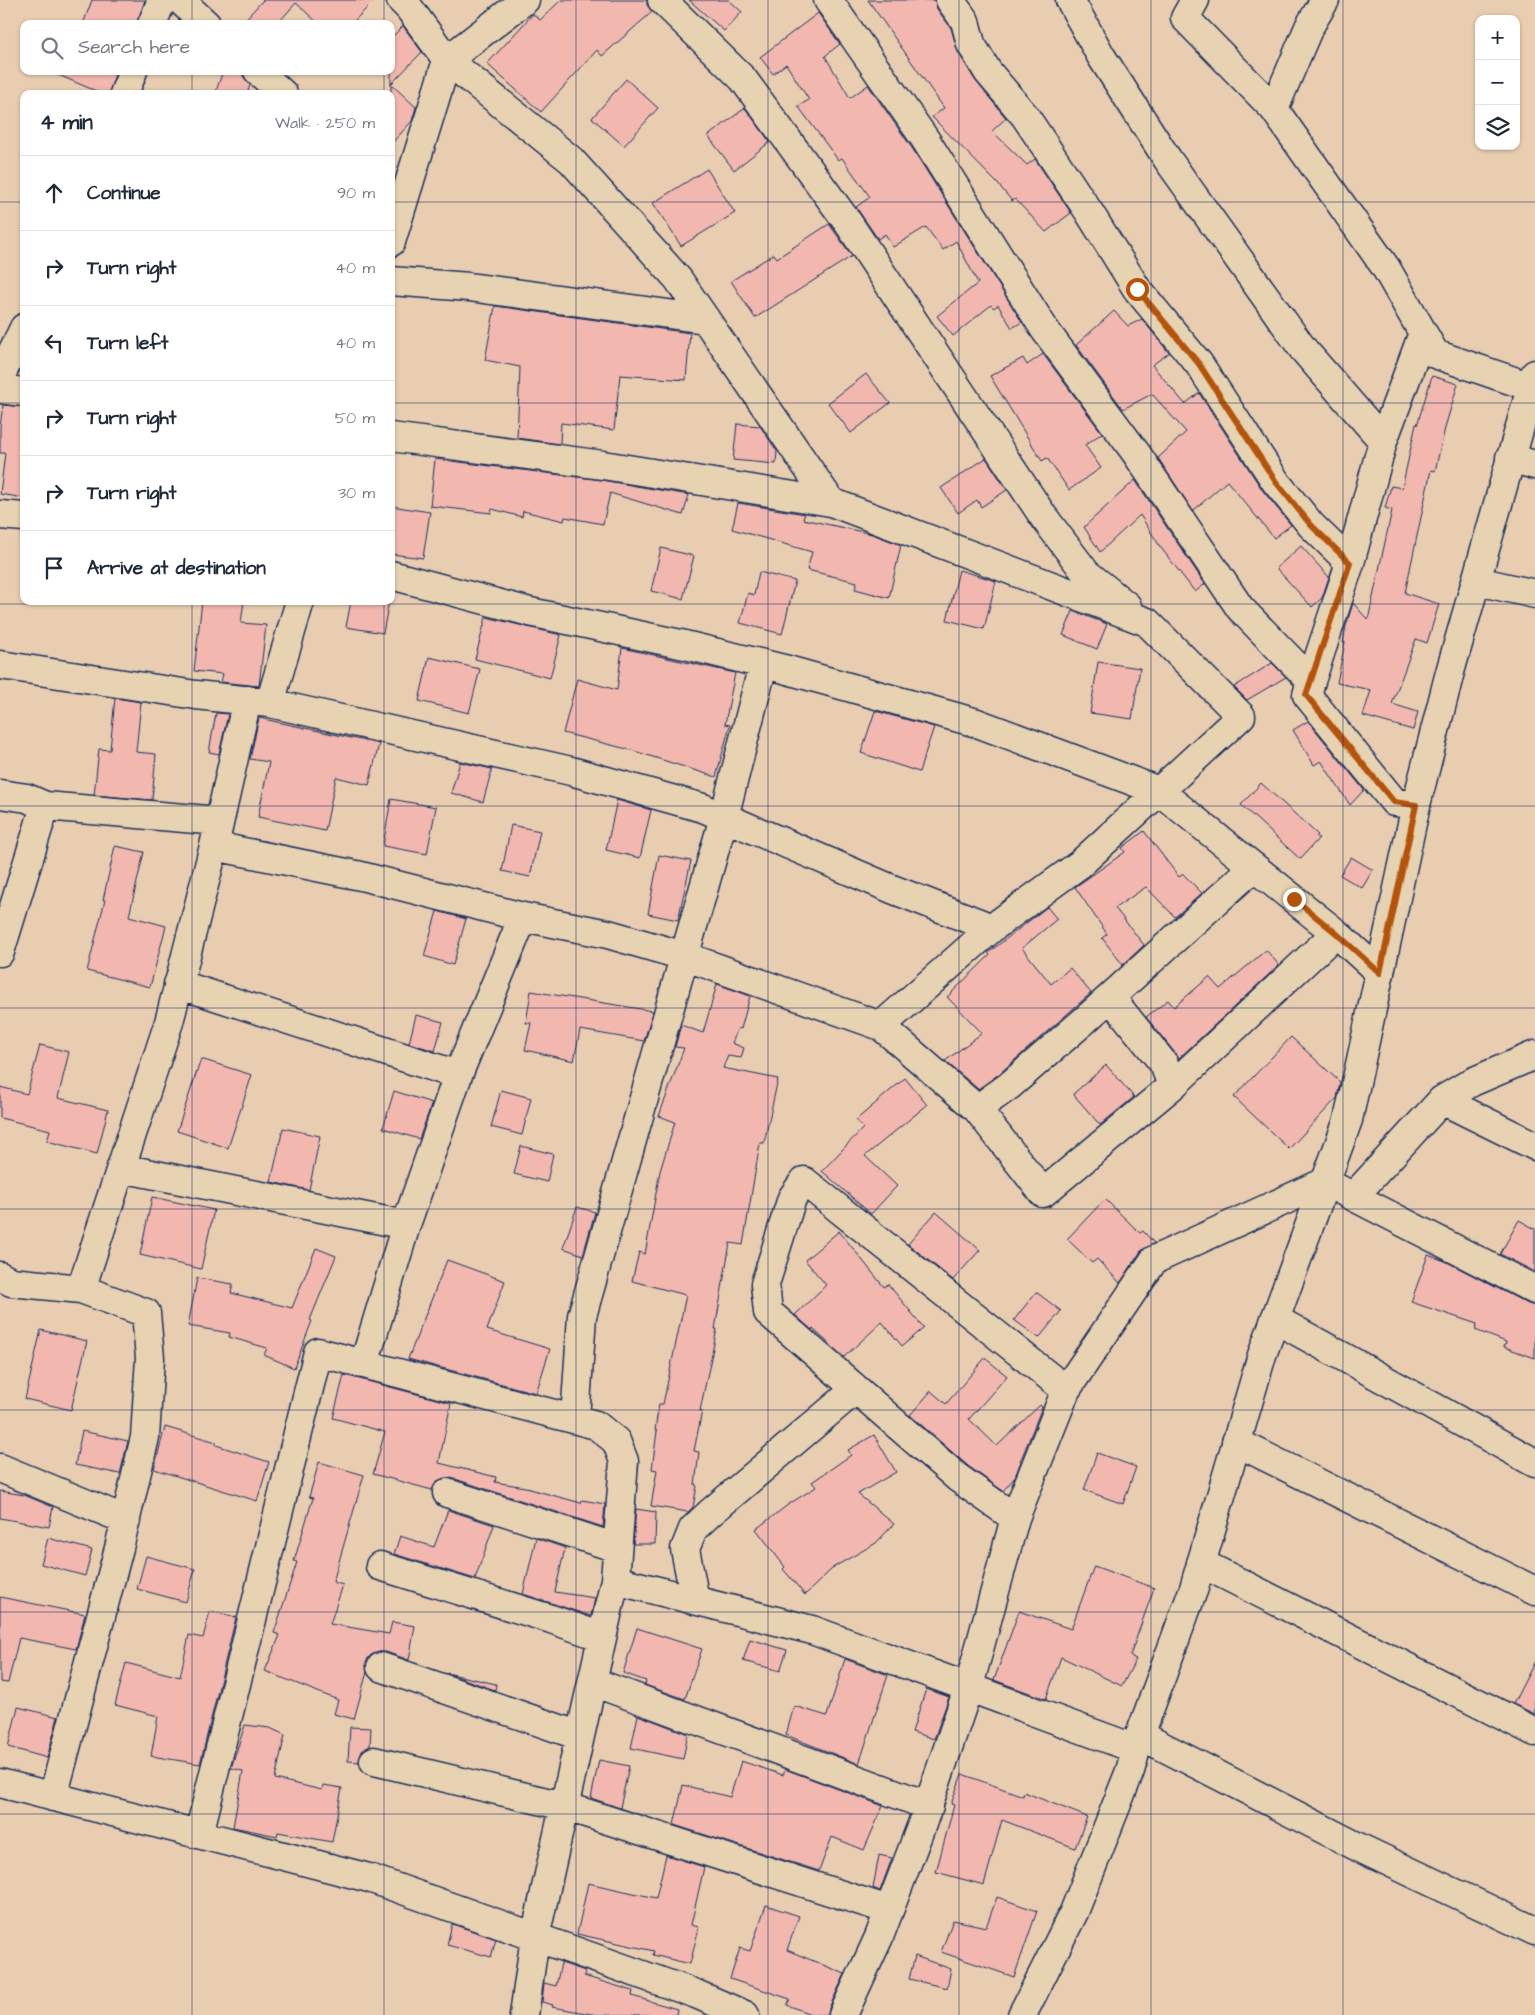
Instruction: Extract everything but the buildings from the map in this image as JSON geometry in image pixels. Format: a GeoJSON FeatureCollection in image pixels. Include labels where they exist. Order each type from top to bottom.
{"type":"FeatureCollection","features":[{"type":"Feature","properties":{"kind":"street"},"geometry":{"type":"LineString","coordinates":[[154,20],[162,0]]}},
{"type":"Feature","properties":{"kind":"street"},"geometry":{"type":"LineString","coordinates":[[180,0],[202,20]]}},
{"type":"Feature","properties":{"kind":"street"},"geometry":{"type":"LineString","coordinates":[[401,0],[447,60],[570,160],[678,279],[831,502]]}},
{"type":"Feature","properties":{"kind":"street"},"geometry":{"type":"LineString","coordinates":[[396,203],[447,60],[525,0]]}},
{"type":"Feature","properties":{"kind":"street"},"geometry":{"type":"LineString","coordinates":[[662,0],[743,79],[807,165],[892,288],[994,445],[1043,516],[1086,573],[1147,622],[1240,716],[1080,864],[992,928],[881,1026]]}},
{"type":"Feature","properties":{"kind":"street"},"geometry":{"type":"LineString","coordinates":[[950,0],[965,21],[971,44],[988,72],[1025,116],[1089,212],[1137,289],[1199,364],[1276,482],[1311,525],[1350,563]]}},
{"type":"Feature","properties":{"kind":"street"},"geometry":{"type":"LineString","coordinates":[[1022,2015],[1074,1912],[1130,1771],[1138,1742],[1194,1588],[1262,1355],[1348,1120],[1416,805],[1450,672],[1476,581],[1523,461],[1533,380],[1435,354],[1386,268],[1274,109],[1185,18],[1196,0]]}},
{"type":"Feature","properties":{"kind":"street"},"geometry":{"type":"LineString","coordinates":[[1274,109],[1309,27],[1325,0]]}},
{"type":"Feature","properties":{"kind":"street"},"geometry":{"type":"LineString","coordinates":[[1074,2],[1101,56],[1168,160],[1303,349],[1383,441]]}},
{"type":"Feature","properties":{"kind":"street"},"geometry":{"type":"LineString","coordinates":[[835,3],[925,139],[1045,330],[1136,453],[1240,608],[1311,681]]}},
{"type":"Feature","properties":{"kind":"street"},"geometry":{"type":"LineString","coordinates":[[126,90],[131,75]]}},
{"type":"Feature","properties":{"kind":"street"},"geometry":{"type":"LineString","coordinates":[[262,75],[279,90]]}},
{"type":"Feature","properties":{"kind":"street"},"geometry":{"type":"LineString","coordinates":[[395,281],[469,287],[705,319]]}},
{"type":"Feature","properties":{"kind":"street"},"geometry":{"type":"LineString","coordinates":[[1416,805],[1394,802],[1306,695],[1350,563],[1383,441],[1423,333]]}},
{"type":"Feature","properties":{"kind":"street"},"geometry":{"type":"LineString","coordinates":[[0,377],[20,336]]}},
{"type":"Feature","properties":{"kind":"street"},"geometry":{"type":"LineString","coordinates":[[0,389],[20,392]]}},
{"type":"Feature","properties":{"kind":"street"},"geometry":{"type":"LineString","coordinates":[[395,438],[604,465],[831,502],[1147,622]]}},
{"type":"Feature","properties":{"kind":"street"},"geometry":{"type":"LineString","coordinates":[[0,515],[20,517]]}},
{"type":"Feature","properties":{"kind":"street"},"geometry":{"type":"LineString","coordinates":[[395,576],[530,612],[685,645],[784,669],[977,723],[1159,791],[1336,933],[1380,973]]}},
{"type":"Feature","properties":{"kind":"street"},"geometry":{"type":"LineString","coordinates":[[1476,581],[1535,594]]}},
{"type":"Feature","properties":{"kind":"street"},"geometry":{"type":"LineString","coordinates":[[81,1289],[169,1022],[217,833],[258,702],[298,605]]}},
{"type":"Feature","properties":{"kind":"street"},"geometry":{"type":"LineString","coordinates":[[0,665],[196,695],[258,702],[571,772],[703,808],[892,889],[992,928]]}},
{"type":"Feature","properties":{"kind":"street"},"geometry":{"type":"LineString","coordinates":[[575,1419],[582,1316],[724,817],[763,665]]}},
{"type":"Feature","properties":{"kind":"street"},"geometry":{"type":"LineString","coordinates":[[0,794],[28,798],[45,806],[217,833],[361,876],[523,917],[608,934],[684,956],[881,1026],[977,1109],[1043,1194],[1172,1086],[1336,933]]}},
{"type":"Feature","properties":{"kind":"street"},"geometry":{"type":"LineString","coordinates":[[0,952],[45,806]]}},
{"type":"Feature","properties":{"kind":"street"},"geometry":{"type":"LineString","coordinates":[[977,1109],[1009,1086],[1111,998],[1254,867]]}},
{"type":"Feature","properties":{"kind":"street"},"geometry":{"type":"LineString","coordinates":[[364,1364],[406,1226],[458,1075],[523,917]]}},
{"type":"Feature","properties":{"kind":"street"},"geometry":{"type":"LineString","coordinates":[[178,984],[458,1075]]}},
{"type":"Feature","properties":{"kind":"street"},"geometry":{"type":"LineString","coordinates":[[1111,998],[1164,1064],[1172,1086]]}},
{"type":"Feature","properties":{"kind":"street"},"geometry":{"type":"LineString","coordinates":[[1354,1196],[1442,1100],[1472,1082],[1535,1055]]}},
{"type":"Feature","properties":{"kind":"street"},"geometry":{"type":"LineString","coordinates":[[1442,1100],[1535,1146]]}},
{"type":"Feature","properties":{"kind":"street"},"geometry":{"type":"LineString","coordinates":[[121,1168],[406,1226]]}},
{"type":"Feature","properties":{"kind":"street"},"geometry":{"type":"LineString","coordinates":[[1015,1518],[958,1478],[768,1312],[765,1284],[792,1198],[804,1181],[1066,1390]]}},
{"type":"Feature","properties":{"kind":"street"},"geometry":{"type":"LineString","coordinates":[[1325,1182],[1535,1290]]}},
{"type":"Feature","properties":{"kind":"street"},"geometry":{"type":"LineString","coordinates":[[843,2015],[879,1937],[929,1806],[969,1686],[1015,1518],[1066,1390],[1154,1260],[1325,1182]]}},
{"type":"Feature","properties":{"kind":"street"},"geometry":{"type":"LineString","coordinates":[[0,1276],[11,1282],[81,1289],[146,1314],[150,1358],[145,1437],[126,1520],[53,1797]]}},
{"type":"Feature","properties":{"kind":"street"},"geometry":{"type":"LineString","coordinates":[[1275,1319],[1535,1463]]}},
{"type":"Feature","properties":{"kind":"street"},"geometry":{"type":"LineString","coordinates":[[199,1834],[318,1352],[596,1425],[616,1441],[624,1461],[615,1580],[535,1937],[524,2015]]}},
{"type":"Feature","properties":{"kind":"street"},"geometry":{"type":"LineString","coordinates":[[695,1600],[685,1549],[693,1529],[856,1390]]}},
{"type":"Feature","properties":{"kind":"street"},"geometry":{"type":"LineString","coordinates":[[1236,1442],[1535,1591]]}},
{"type":"Feature","properties":{"kind":"street"},"geometry":{"type":"LineString","coordinates":[[0,1468],[126,1520]]}},
{"type":"Feature","properties":{"kind":"street"},"geometry":{"type":"LineString","coordinates":[[447,1493],[617,1548]]}},
{"type":"Feature","properties":{"kind":"street"},"geometry":{"type":"LineString","coordinates":[[1201,1563],[1535,1732]]}},
{"type":"Feature","properties":{"kind":"street"},"geometry":{"type":"LineString","coordinates":[[380,1566],[551,1619],[602,1637]]}},
{"type":"Feature","properties":{"kind":"street"},"geometry":{"type":"LineString","coordinates":[[615,1580],[812,1630],[969,1686],[1138,1742],[1535,1931]]}},
{"type":"Feature","properties":{"kind":"street"},"geometry":{"type":"LineString","coordinates":[[381,1667],[580,1736]]}},
{"type":"Feature","properties":{"kind":"street"},"geometry":{"type":"LineString","coordinates":[[593,1682],[929,1806]]}},
{"type":"Feature","properties":{"kind":"street"},"geometry":{"type":"LineString","coordinates":[[374,1761],[564,1806],[889,1910]]}},
{"type":"Feature","properties":{"kind":"street"},"geometry":{"type":"LineString","coordinates":[[0,1783],[369,1878],[696,1994],[745,2015]]}},
{"type":"Feature","properties":{"kind":"route"},"geometry":{"type":"LineString","coordinates":[[1137,289],[1199,364],[1276,482],[1311,525],[1350,563],[1306,695],[1394,802],[1416,805],[1380,973],[1336,933],[1294,899]]}}]}
